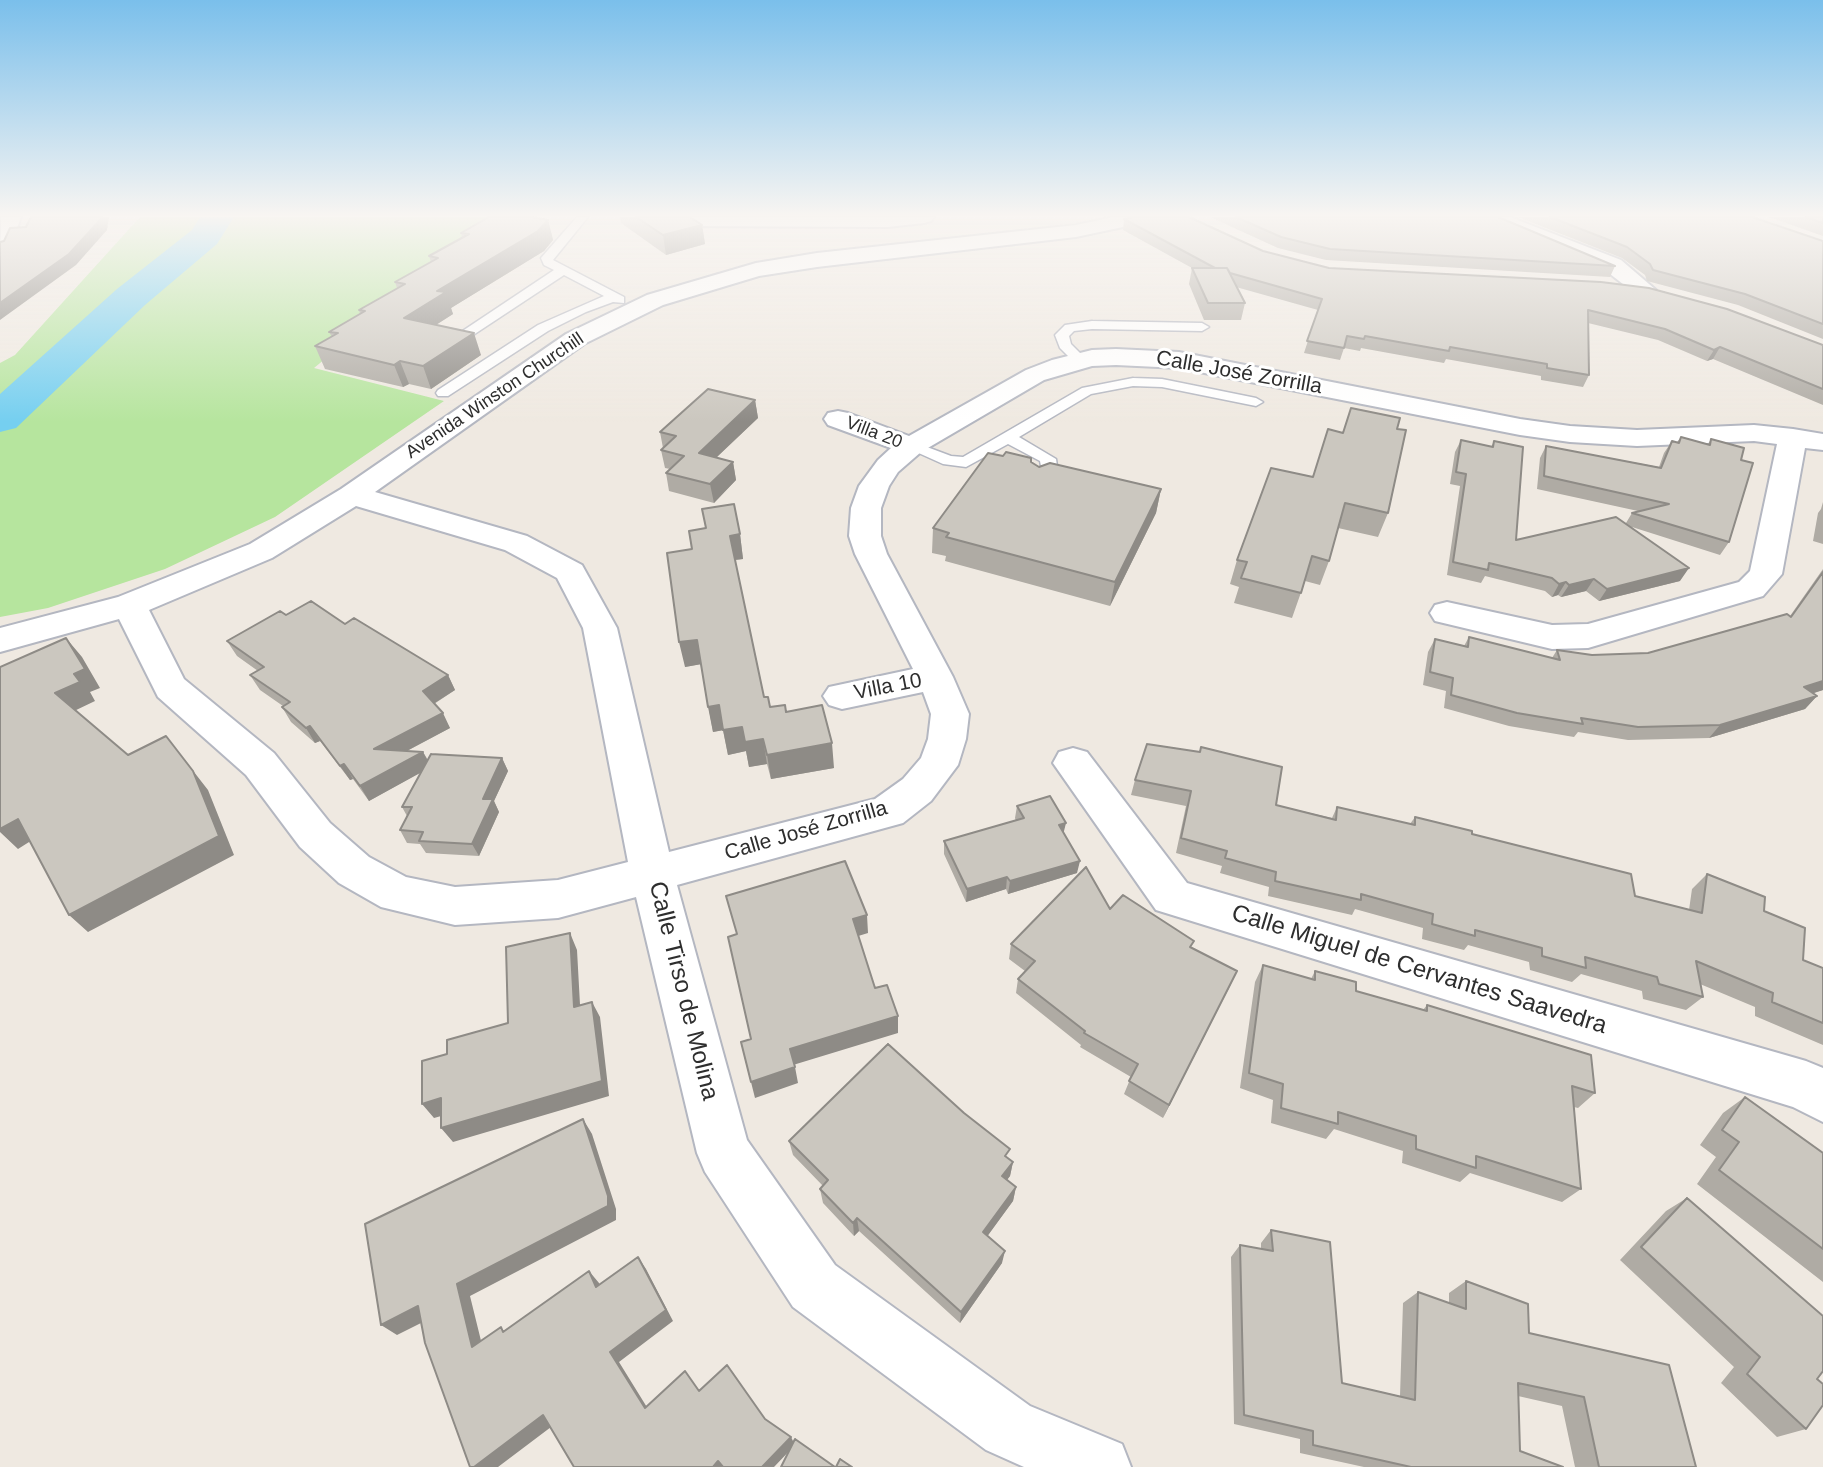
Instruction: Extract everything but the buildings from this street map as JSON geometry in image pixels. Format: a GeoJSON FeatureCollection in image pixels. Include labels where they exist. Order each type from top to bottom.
{"type":"FeatureCollection","features":[{"type":"Feature","properties":{"kind":"street","name":"Avenida Winston Churchill"},"geometry":{"type":"LineString","coordinates":[[0,640],[130,605],[261,551],[352,495],[624,302],[698,285]]}},
{"type":"Feature","properties":{"kind":"street"},"geometry":{"type":"LineString","coordinates":[[1611,285],[1671,296]]}},
{"type":"Feature","properties":{"kind":"street"},"geometry":{"type":"LineString","coordinates":[[1639,285],[1645,290]]}},
{"type":"Feature","properties":{"kind":"street","name":"Calle José Zorrilla"},"geometry":{"type":"LineString","coordinates":[[130,605],[144,639],[171,688],[260,764],[315,835],[354,870],[397,894],[455,906],[558,900],[888,812],[917,790],[937,765],[944,748],[950,714],[935,677],[871,554],[865,536],[866,508],[874,486],[888,466],[911,446],[1034,375],[1081,361],[1144,357],[1179,360],[1520,427],[1570,434],[1637,438],[1716,433],[1808,439]]}},
{"type":"Feature","properties":{"kind":"street","name":"Villa 20"},"geometry":{"type":"LineString","coordinates":[[838,419],[911,446]]}},
{"type":"Feature","properties":{"kind":"street"},"geometry":{"type":"LineString","coordinates":[[1447,613],[1552,637],[1588,636],[1751,589],[1766,574],[1808,439]]}},
{"type":"Feature","properties":{"kind":"street","name":"Calle Tirso de Molina"},"geometry":{"type":"LineString","coordinates":[[352,495],[516,543],[570,572],[600,628],[652,873],[724,1153],[814,1286],[1009,1428],[1099,1467]]}},
{"type":"Feature","properties":{"kind":"street","name":"Villa 10"},"geometry":{"type":"LineString","coordinates":[[842,696],[935,677]]}},
{"type":"Feature","properties":{"kind":"street","name":"Calle Miguel de Cervantes Saavedra"},"geometry":{"type":"LineString","coordinates":[[1073,763],[1172,897],[1806,1086],[1823,1097]]}},
{"type":"Feature","properties":{"kind":"lane"},"geometry":{"type":"LineString","coordinates":[[453,342],[539,285]]}},
{"type":"Feature","properties":{"kind":"lane"},"geometry":{"type":"LineString","coordinates":[[592,285],[624,302]]}},
{"type":"Feature","properties":{"kind":"lane"},"geometry":{"type":"LineString","coordinates":[[443,393],[542,328],[581,309],[624,302]]}},
{"type":"Feature","properties":{"kind":"lane"},"geometry":{"type":"LineString","coordinates":[[1081,361],[1065,345],[1062,335],[1070,328],[1092,325],[1202,327]]}},
{"type":"Feature","properties":{"kind":"lane"},"geometry":{"type":"LineString","coordinates":[[911,446],[949,461],[966,462],[1087,391],[1133,382],[1162,383],[1256,402]]}},
{"type":"Feature","properties":{"kind":"lane"},"geometry":{"type":"LineString","coordinates":[[1007,437],[1048,459],[1049,466],[1038,484]]}},
{"type":"Feature","properties":{"kind":"green space"},"geometry":{"type":"Polygon","coordinates":[[[78,285],[414,285],[314,368],[444,401],[275,517],[165,569],[48,608],[0,617],[0,363],[15,355],[78,285]]]}},
{"type":"Feature","properties":{"kind":"waterway"},"geometry":{"type":"LineString","coordinates":[[0,418],[145,285]]}}]}
